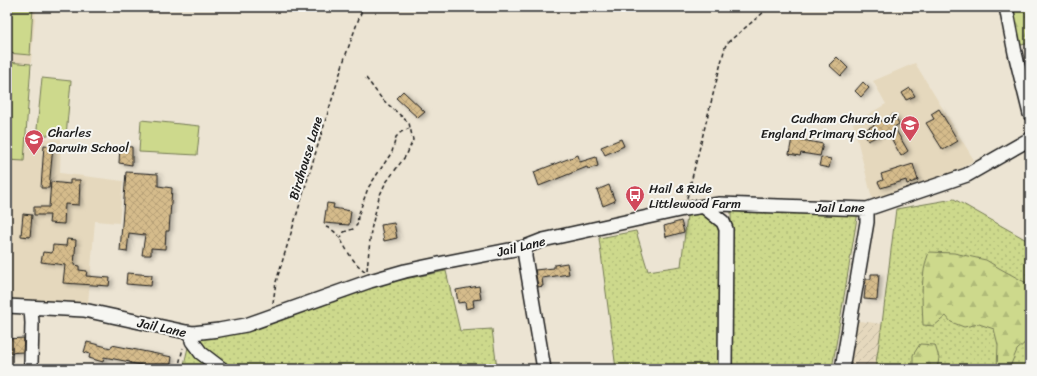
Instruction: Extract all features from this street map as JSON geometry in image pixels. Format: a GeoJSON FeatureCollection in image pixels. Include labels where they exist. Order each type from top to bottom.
{"type":"FeatureCollection","features":[{"type":"Feature","properties":{"kind":"street"},"geometry":{"type":"LineString","coordinates":[[1006,7],[1015,53],[1030,114]]}},
{"type":"Feature","properties":{"kind":"street","name":"Jail Lane"},"geometry":{"type":"LineString","coordinates":[[7,306],[84,310],[189,333],[219,330],[246,325],[370,281],[405,271],[525,247],[543,240],[684,209],[720,204],[864,209],[967,176],[1030,139]]}},
{"type":"Feature","properties":{"kind":"street"},"geometry":{"type":"LineString","coordinates":[[703,206],[723,222],[726,229],[725,369]]}},
{"type":"Feature","properties":{"kind":"street"},"geometry":{"type":"LineString","coordinates":[[836,369],[864,209]]}},
{"type":"Feature","properties":{"kind":"street"},"geometry":{"type":"LineString","coordinates":[[842,369],[867,222],[864,209]]}},
{"type":"Feature","properties":{"kind":"street"},"geometry":{"type":"LineString","coordinates":[[525,247],[525,257],[544,369]]}},
{"type":"Feature","properties":{"kind":"street"},"geometry":{"type":"LineString","coordinates":[[31,308],[31,363]]}},
{"type":"Feature","properties":{"kind":"street"},"geometry":{"type":"LineString","coordinates":[[189,333],[192,341],[201,353],[222,369]]}},
{"type":"Feature","properties":{"kind":"path","name":"Birdhouse Lane"},"geometry":{"type":"LineString","coordinates":[[272,316],[276,282],[345,57],[363,7]]}},
{"type":"Feature","properties":{"kind":"path"},"geometry":{"type":"LineString","coordinates":[[684,209],[725,47],[727,43],[770,7]]}},
{"type":"Feature","properties":{"kind":"path"},"geometry":{"type":"LineString","coordinates":[[326,227],[332,229],[339,235],[345,248],[354,260],[367,272],[370,230],[379,197],[385,184],[407,154],[413,140],[409,123],[382,98],[366,78]]}},
{"type":"Feature","properties":{"kind":"path"},"geometry":{"type":"LineString","coordinates":[[340,239],[344,232],[353,229],[357,225],[358,216],[368,188],[392,152],[396,137],[401,132],[410,128]]}},
{"type":"Feature","properties":{"kind":"path"},"geometry":{"type":"LineString","coordinates":[[178,369],[189,333]]}},
{"type":"Feature","properties":{"kind":"shaded area","name":"Charles Darwin School"},"geometry":{"type":"Polygon","coordinates":[[[7,7],[36,7],[24,138],[61,139],[60,173],[123,181],[119,223],[95,221],[88,304],[7,298],[7,7]]]}},
{"type":"Feature","properties":{"kind":"shaded area","name":"Cudham Church of England Primary School"},"geometry":{"type":"Polygon","coordinates":[[[915,63],[974,160],[957,171],[873,202],[853,123],[886,104],[873,81],[915,63]]]}},
{"type":"Feature","properties":{"kind":"shaded area"},"geometry":{"type":"Polygon","coordinates":[[[852,320],[882,324],[875,369],[846,369],[852,320]]]}},
{"type":"Feature","properties":{"kind":"green space"},"geometry":{"type":"Polygon","coordinates":[[[7,7],[33,7],[30,55],[7,53],[7,7]]]}},
{"type":"Feature","properties":{"kind":"green space"},"geometry":{"type":"Polygon","coordinates":[[[1004,7],[1030,7],[1030,43],[1017,46],[1004,7]]]}},
{"type":"Feature","properties":{"kind":"green space"},"geometry":{"type":"Polygon","coordinates":[[[7,62],[31,64],[24,161],[7,160],[7,62]]]}},
{"type":"Feature","properties":{"kind":"green space"},"geometry":{"type":"Polygon","coordinates":[[[42,78],[71,81],[66,136],[45,135],[37,129],[42,78]]]}},
{"type":"Feature","properties":{"kind":"green space"},"geometry":{"type":"Polygon","coordinates":[[[141,120],[200,126],[197,155],[139,152],[141,120]]]}},
{"type":"Feature","properties":{"kind":"green space"},"geometry":{"type":"Polygon","coordinates":[[[954,199],[1030,242],[1030,369],[875,369],[896,209],[954,199]]]}},
{"type":"Feature","properties":{"kind":"green space"},"geometry":{"type":"Polygon","coordinates":[[[731,208],[858,212],[832,369],[732,369],[731,208]]]}},
{"type":"Feature","properties":{"kind":"green space"},"geometry":{"type":"Polygon","coordinates":[[[703,211],[721,224],[721,369],[616,369],[599,238],[636,231],[648,271],[681,266],[687,216],[703,211]]]}},
{"type":"Feature","properties":{"kind":"green space"},"geometry":{"type":"Polygon","coordinates":[[[929,252],[954,253],[986,260],[1030,285],[1030,343],[1027,341],[1017,350],[1009,369],[997,369],[998,345],[994,329],[979,324],[964,327],[951,322],[946,316],[934,326],[923,325],[923,279],[929,252]]]}},
{"type":"Feature","properties":{"kind":"green space"},"geometry":{"type":"Polygon","coordinates":[[[446,271],[460,331],[492,329],[497,369],[229,369],[224,362],[197,341],[198,337],[249,331],[374,285],[446,271]]]}},
{"type":"Feature","properties":{"kind":"green space"},"geometry":{"type":"Polygon","coordinates":[[[189,343],[216,369],[183,369],[189,343]]]}},
{"type":"Feature","properties":{"kind":"green space"},"geometry":{"type":"Polygon","coordinates":[[[920,344],[935,345],[939,358],[937,369],[913,369],[913,355],[920,344]]]}},
{"type":"Feature","properties":{"kind":"building"},"geometry":{"type":"Polygon","coordinates":[[[837,57],[848,68],[841,76],[829,65],[837,57]]]}},
{"type":"Feature","properties":{"kind":"building"},"geometry":{"type":"Polygon","coordinates":[[[863,82],[869,88],[861,97],[855,91],[863,82]]]}},
{"type":"Feature","properties":{"kind":"building"},"geometry":{"type":"Polygon","coordinates":[[[910,88],[915,96],[906,100],[902,93],[910,88]]]}},
{"type":"Feature","properties":{"kind":"building"},"geometry":{"type":"Polygon","coordinates":[[[403,91],[425,112],[418,118],[396,98],[403,91]]]}},
{"type":"Feature","properties":{"kind":"building"},"geometry":{"type":"Polygon","coordinates":[[[939,109],[958,141],[943,150],[926,123],[934,119],[931,114],[939,109]]]}},
{"type":"Feature","properties":{"kind":"building"},"geometry":{"type":"Polygon","coordinates":[[[894,114],[899,124],[894,127],[908,151],[901,156],[887,131],[868,141],[863,131],[894,114]]]}},
{"type":"Feature","properties":{"kind":"building"},"geometry":{"type":"Polygon","coordinates":[[[792,138],[823,144],[820,156],[801,153],[800,156],[789,154],[792,138]]]}},
{"type":"Feature","properties":{"kind":"building"},"geometry":{"type":"Polygon","coordinates":[[[621,139],[624,146],[605,155],[601,147],[621,139]]]}},
{"type":"Feature","properties":{"kind":"building"},"geometry":{"type":"Polygon","coordinates":[[[44,145],[53,146],[49,188],[41,188],[44,145]]]}},
{"type":"Feature","properties":{"kind":"building"},"geometry":{"type":"Polygon","coordinates":[[[120,146],[132,147],[132,165],[119,163],[120,146]]]}},
{"type":"Feature","properties":{"kind":"building"},"geometry":{"type":"Polygon","coordinates":[[[578,155],[580,162],[596,157],[598,166],[588,169],[587,167],[539,186],[534,172],[578,155]]]}},
{"type":"Feature","properties":{"kind":"building"},"geometry":{"type":"Polygon","coordinates":[[[821,157],[831,159],[829,168],[819,166],[821,157]]]}},
{"type":"Feature","properties":{"kind":"building"},"geometry":{"type":"Polygon","coordinates":[[[913,164],[918,180],[907,184],[906,180],[881,188],[878,182],[883,180],[881,174],[913,164]]]}},
{"type":"Feature","properties":{"kind":"building"},"geometry":{"type":"Polygon","coordinates":[[[126,172],[158,174],[158,186],[172,188],[169,231],[166,231],[165,249],[151,248],[151,255],[142,255],[145,235],[129,233],[127,252],[120,251],[126,172]]]}},
{"type":"Feature","properties":{"kind":"building"},"geometry":{"type":"Polygon","coordinates":[[[70,180],[80,180],[79,205],[65,204],[64,224],[49,223],[50,215],[34,215],[34,207],[49,207],[51,182],[70,184],[70,180]]]}},
{"type":"Feature","properties":{"kind":"building"},"geometry":{"type":"Polygon","coordinates":[[[609,185],[615,201],[603,206],[597,190],[609,185]]]}},
{"type":"Feature","properties":{"kind":"building"},"geometry":{"type":"Polygon","coordinates":[[[327,203],[334,204],[333,208],[351,211],[349,225],[324,223],[327,203]]]}},
{"type":"Feature","properties":{"kind":"building"},"geometry":{"type":"Polygon","coordinates":[[[23,214],[32,215],[30,237],[21,236],[23,214]]]}},
{"type":"Feature","properties":{"kind":"building"},"geometry":{"type":"Polygon","coordinates":[[[681,221],[684,232],[666,237],[664,226],[681,221]]]}},
{"type":"Feature","properties":{"kind":"building"},"geometry":{"type":"Polygon","coordinates":[[[394,223],[397,238],[384,241],[381,225],[394,223]]]}},
{"type":"Feature","properties":{"kind":"building"},"geometry":{"type":"Polygon","coordinates":[[[67,239],[76,240],[74,265],[79,266],[79,270],[87,271],[86,276],[110,278],[109,286],[63,283],[65,265],[41,262],[43,252],[52,253],[53,245],[66,246],[67,239]]]}},
{"type":"Feature","properties":{"kind":"building"},"geometry":{"type":"Polygon","coordinates":[[[567,263],[569,274],[542,278],[543,286],[538,287],[535,270],[554,268],[554,265],[567,263]]]}},
{"type":"Feature","properties":{"kind":"building"},"geometry":{"type":"Polygon","coordinates":[[[127,273],[152,275],[151,286],[126,284],[127,273]]]}},
{"type":"Feature","properties":{"kind":"building"},"geometry":{"type":"Polygon","coordinates":[[[871,274],[879,274],[877,300],[864,299],[866,279],[871,279],[871,274]]]}},
{"type":"Feature","properties":{"kind":"building"},"geometry":{"type":"Polygon","coordinates":[[[479,286],[481,299],[473,300],[474,307],[466,309],[465,302],[458,303],[456,290],[479,286]]]}},
{"type":"Feature","properties":{"kind":"building"},"geometry":{"type":"Polygon","coordinates":[[[24,338],[23,352],[7,353],[7,339],[24,338]]]}},
{"type":"Feature","properties":{"kind":"building"},"geometry":{"type":"Polygon","coordinates":[[[87,342],[111,348],[112,345],[172,357],[170,369],[147,369],[148,366],[104,357],[103,362],[89,358],[90,354],[84,352],[87,342]]]}},
{"type":"Feature","properties":{"kind":"place","name":"Cudham Church of England Primary School"},"geometry":{"type":"Point","coordinates":[910,142]}},
{"type":"Feature","properties":{"kind":"place","name":"Charles Darwin School"},"geometry":{"type":"Point","coordinates":[34,156]}},
{"type":"Feature","properties":{"kind":"place","name":"Hail & Ride Littlewood Farm"},"geometry":{"type":"Point","coordinates":[635,212]}}]}
